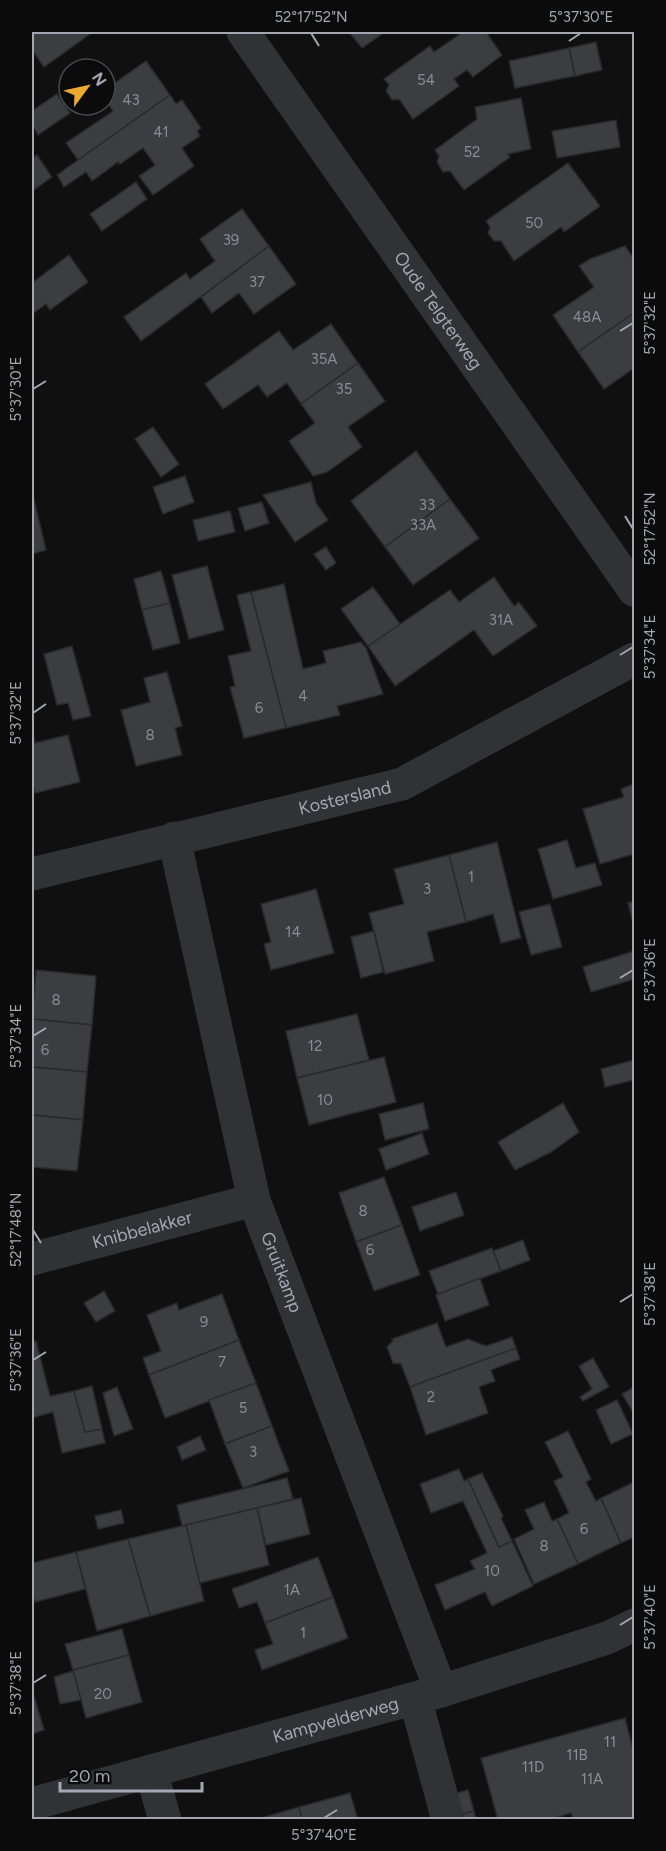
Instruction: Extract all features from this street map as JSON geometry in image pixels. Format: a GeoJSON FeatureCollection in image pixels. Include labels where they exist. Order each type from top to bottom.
{"type":"FeatureCollection","features":[{"type":"Feature","properties":{"kind":"street","name":"Oude Telgterweg"},"geometry":{"type":"LineString","coordinates":[[243,32],[634,590]]}},
{"type":"Feature","properties":{"kind":"street","name":"Kostersland"},"geometry":{"type":"LineString","coordinates":[[32,874],[402,784],[634,658]]}},
{"type":"Feature","properties":{"kind":"street","name":"Gruitkamp"},"geometry":{"type":"LineString","coordinates":[[174,838],[254,1200],[428,1695],[448,1820]]}},
{"type":"Feature","properties":{"kind":"street","name":"Knibbelakker"},"geometry":{"type":"LineString","coordinates":[[32,1259],[254,1200]]}},
{"type":"Feature","properties":{"kind":"street","name":"Kampvelderweg"},"geometry":{"type":"LineString","coordinates":[[32,1804],[428,1695],[607,1638],[634,1625]]}},
{"type":"Feature","properties":{"kind":"street"},"geometry":{"type":"LineString","coordinates":[[151,1771],[165,1820]]}},
{"type":"Feature","properties":{"kind":"building"},"geometry":{"type":"Polygon","coordinates":[[[32,32],[93,32],[44,67],[32,52],[32,32]]]}},
{"type":"Feature","properties":{"kind":"building"},"geometry":{"type":"Polygon","coordinates":[[[349,32],[385,32],[362,48],[349,32]]]}},
{"type":"Feature","properties":{"kind":"building"},"geometry":{"type":"Polygon","coordinates":[[[463,32],[486,32],[502,55],[473,77],[467,70],[454,79],[459,86],[413,119],[399,99],[392,100],[386,91],[389,85],[384,79],[430,46],[434,52],[463,32]]]}},
{"type":"Feature","properties":{"kind":"building"},"geometry":{"type":"Polygon","coordinates":[[[596,42],[602,70],[575,76],[569,48],[596,42]]]}},
{"type":"Feature","properties":{"kind":"building"},"geometry":{"type":"Polygon","coordinates":[[[569,48],[575,76],[515,88],[509,61],[569,48]]]}},
{"type":"Feature","properties":{"kind":"building"},"geometry":{"type":"Polygon","coordinates":[[[146,61],[170,95],[78,160],[66,143],[104,117],[117,117],[117,82],[146,61]]]}},
{"type":"Feature","properties":{"kind":"building"},"geometry":{"type":"Polygon","coordinates":[[[57,94],[57,117],[64,117],[38,135],[32,124],[32,111],[57,94]]]}},
{"type":"Feature","properties":{"kind":"building"},"geometry":{"type":"Polygon","coordinates":[[[170,95],[176,104],[182,100],[201,128],[197,131],[200,136],[182,148],[194,166],[153,195],[139,176],[155,165],[143,148],[120,164],[118,162],[92,181],[86,172],[64,187],[57,175],[170,95]]]}},
{"type":"Feature","properties":{"kind":"building"},"geometry":{"type":"Polygon","coordinates":[[[521,98],[531,149],[508,154],[510,157],[464,190],[450,171],[443,172],[437,162],[439,156],[435,150],[477,119],[475,107],[521,98]]]}},
{"type":"Feature","properties":{"kind":"building"},"geometry":{"type":"Polygon","coordinates":[[[616,120],[620,147],[557,158],[552,131],[616,120]]]}},
{"type":"Feature","properties":{"kind":"building"},"geometry":{"type":"Polygon","coordinates":[[[37,155],[52,177],[32,191],[32,158],[37,155]]]}},
{"type":"Feature","properties":{"kind":"building"},"geometry":{"type":"Polygon","coordinates":[[[568,163],[600,206],[564,232],[561,227],[514,261],[501,241],[494,241],[488,233],[490,227],[486,221],[568,163]]]}},
{"type":"Feature","properties":{"kind":"building"},"geometry":{"type":"Polygon","coordinates":[[[136,182],[147,199],[102,231],[90,214],[136,182]]]}},
{"type":"Feature","properties":{"kind":"building"},"geometry":{"type":"Polygon","coordinates":[[[242,209],[269,246],[141,341],[124,317],[186,273],[190,279],[215,261],[200,239],[242,209]]]}},
{"type":"Feature","properties":{"kind":"building"},"geometry":{"type":"Polygon","coordinates":[[[269,246],[296,284],[254,314],[239,293],[212,313],[201,297],[269,246]]]}},
{"type":"Feature","properties":{"kind":"building"},"geometry":{"type":"Polygon","coordinates":[[[625,246],[634,259],[634,313],[578,352],[553,315],[594,287],[579,266],[590,259],[625,246]]]}},
{"type":"Feature","properties":{"kind":"building"},"geometry":{"type":"Polygon","coordinates":[[[69,255],[88,282],[50,310],[46,304],[32,314],[32,283],[69,255]]]}},
{"type":"Feature","properties":{"kind":"building"},"geometry":{"type":"Polygon","coordinates":[[[634,313],[634,368],[604,389],[578,352],[634,313]]]}},
{"type":"Feature","properties":{"kind":"building"},"geometry":{"type":"Polygon","coordinates":[[[331,324],[358,363],[301,404],[287,383],[267,397],[258,385],[223,409],[205,384],[279,331],[293,350],[331,324]]]}},
{"type":"Feature","properties":{"kind":"building"},"geometry":{"type":"Polygon","coordinates":[[[358,363],[385,401],[348,427],[362,447],[327,472],[313,476],[289,441],[315,423],[301,404],[358,363]]]}},
{"type":"Feature","properties":{"kind":"building"},"geometry":{"type":"Polygon","coordinates":[[[153,427],[179,464],[161,477],[135,439],[153,427]]]}},
{"type":"Feature","properties":{"kind":"building"},"geometry":{"type":"Polygon","coordinates":[[[416,451],[450,499],[385,547],[351,501],[416,451]]]}},
{"type":"Feature","properties":{"kind":"building"},"geometry":{"type":"Polygon","coordinates":[[[185,476],[194,502],[163,514],[153,487],[185,476]]]}},
{"type":"Feature","properties":{"kind":"building"},"geometry":{"type":"Polygon","coordinates":[[[311,482],[316,503],[328,520],[295,542],[263,495],[311,482]]]}},
{"type":"Feature","properties":{"kind":"building"},"geometry":{"type":"Polygon","coordinates":[[[32,491],[46,550],[32,554],[32,491]]]}},
{"type":"Feature","properties":{"kind":"building"},"geometry":{"type":"Polygon","coordinates":[[[450,499],[479,538],[413,585],[385,547],[450,499]]]}},
{"type":"Feature","properties":{"kind":"building"},"geometry":{"type":"Polygon","coordinates":[[[262,502],[269,523],[245,531],[238,508],[262,502]]]}},
{"type":"Feature","properties":{"kind":"building"},"geometry":{"type":"Polygon","coordinates":[[[230,511],[235,532],[198,541],[193,520],[230,511]]]}},
{"type":"Feature","properties":{"kind":"building"},"geometry":{"type":"Polygon","coordinates":[[[326,547],[336,563],[326,570],[314,554],[326,547]]]}},
{"type":"Feature","properties":{"kind":"building"},"geometry":{"type":"Polygon","coordinates":[[[207,566],[224,630],[189,639],[172,575],[207,566]]]}},
{"type":"Feature","properties":{"kind":"building"},"geometry":{"type":"Polygon","coordinates":[[[161,571],[170,603],[142,610],[134,579],[161,571]]]}},
{"type":"Feature","properties":{"kind":"building"},"geometry":{"type":"Polygon","coordinates":[[[494,577],[514,606],[519,602],[537,626],[493,656],[474,630],[395,686],[368,646],[450,590],[459,602],[494,577]]]}},
{"type":"Feature","properties":{"kind":"building"},"geometry":{"type":"Polygon","coordinates":[[[284,584],[303,669],[326,663],[323,651],[361,642],[366,648],[383,694],[337,706],[340,715],[286,728],[251,592],[284,584]]]}},
{"type":"Feature","properties":{"kind":"building"},"geometry":{"type":"Polygon","coordinates":[[[373,587],[400,624],[368,646],[341,609],[373,587]]]}},
{"type":"Feature","properties":{"kind":"building"},"geometry":{"type":"Polygon","coordinates":[[[251,592],[286,728],[244,738],[230,687],[235,686],[228,656],[251,651],[237,595],[251,592]]]}},
{"type":"Feature","properties":{"kind":"building"},"geometry":{"type":"Polygon","coordinates":[[[170,603],[180,643],[153,650],[142,610],[170,603]]]}},
{"type":"Feature","properties":{"kind":"building"},"geometry":{"type":"Polygon","coordinates":[[[72,646],[91,716],[73,720],[68,703],[57,705],[44,654],[72,646]]]}},
{"type":"Feature","properties":{"kind":"building"},"geometry":{"type":"Polygon","coordinates":[[[167,672],[182,726],[175,728],[182,755],[136,766],[121,710],[150,702],[144,678],[167,672]]]}},
{"type":"Feature","properties":{"kind":"building"},"geometry":{"type":"Polygon","coordinates":[[[32,731],[35,743],[68,735],[80,782],[35,793],[32,779],[32,731]]]}},
{"type":"Feature","properties":{"kind":"building"},"geometry":{"type":"Polygon","coordinates":[[[634,784],[634,854],[600,864],[583,809],[624,797],[621,789],[634,784]]]}},
{"type":"Feature","properties":{"kind":"building"},"geometry":{"type":"Polygon","coordinates":[[[567,840],[576,868],[595,863],[602,885],[553,899],[538,849],[567,840]]]}},
{"type":"Feature","properties":{"kind":"building"},"geometry":{"type":"Polygon","coordinates":[[[497,842],[521,938],[501,943],[493,914],[466,922],[449,855],[497,842]]]}},
{"type":"Feature","properties":{"kind":"building"},"geometry":{"type":"Polygon","coordinates":[[[449,855],[466,922],[427,932],[434,961],[385,974],[369,913],[404,904],[394,869],[449,855]]]}},
{"type":"Feature","properties":{"kind":"building"},"geometry":{"type":"Polygon","coordinates":[[[316,889],[334,953],[271,970],[264,944],[271,942],[261,904],[316,889]]]}},
{"type":"Feature","properties":{"kind":"building"},"geometry":{"type":"Polygon","coordinates":[[[634,901],[634,927],[628,903],[634,901]]]}},
{"type":"Feature","properties":{"kind":"building"},"geometry":{"type":"Polygon","coordinates":[[[550,904],[562,947],[531,955],[519,912],[550,904]]]}},
{"type":"Feature","properties":{"kind":"building"},"geometry":{"type":"Polygon","coordinates":[[[374,931],[383,972],[361,978],[351,937],[374,931]]]}},
{"type":"Feature","properties":{"kind":"building"},"geometry":{"type":"Polygon","coordinates":[[[634,951],[634,979],[591,992],[583,967],[634,951]]]}},
{"type":"Feature","properties":{"kind":"building"},"geometry":{"type":"Polygon","coordinates":[[[36,970],[96,976],[92,1025],[32,1019],[36,970]]]}},
{"type":"Feature","properties":{"kind":"building"},"geometry":{"type":"Polygon","coordinates":[[[357,1014],[369,1060],[297,1078],[286,1031],[357,1014]]]}},
{"type":"Feature","properties":{"kind":"building"},"geometry":{"type":"Polygon","coordinates":[[[32,1019],[92,1025],[87,1072],[32,1067],[32,1019]]]}},
{"type":"Feature","properties":{"kind":"building"},"geometry":{"type":"Polygon","coordinates":[[[384,1057],[396,1102],[309,1125],[297,1078],[384,1057]]]}},
{"type":"Feature","properties":{"kind":"building"},"geometry":{"type":"Polygon","coordinates":[[[634,1060],[634,1080],[605,1087],[601,1069],[634,1060]]]}},
{"type":"Feature","properties":{"kind":"building"},"geometry":{"type":"Polygon","coordinates":[[[32,1067],[87,1072],[83,1120],[32,1115],[32,1067]]]}},
{"type":"Feature","properties":{"kind":"building"},"geometry":{"type":"Polygon","coordinates":[[[423,1103],[429,1129],[385,1140],[379,1114],[423,1103]]]}},
{"type":"Feature","properties":{"kind":"building"},"geometry":{"type":"Polygon","coordinates":[[[563,1103],[579,1132],[551,1152],[515,1170],[498,1142],[563,1103]]]}},
{"type":"Feature","properties":{"kind":"building"},"geometry":{"type":"Polygon","coordinates":[[[32,1115],[83,1120],[77,1171],[32,1167],[32,1115]]]}},
{"type":"Feature","properties":{"kind":"building"},"geometry":{"type":"Polygon","coordinates":[[[422,1133],[429,1154],[386,1170],[379,1149],[422,1133]]]}},
{"type":"Feature","properties":{"kind":"building"},"geometry":{"type":"Polygon","coordinates":[[[384,1177],[402,1225],[356,1242],[339,1193],[384,1177]]]}},
{"type":"Feature","properties":{"kind":"building"},"geometry":{"type":"Polygon","coordinates":[[[456,1192],[464,1215],[420,1231],[412,1207],[456,1192]]]}},
{"type":"Feature","properties":{"kind":"building"},"geometry":{"type":"Polygon","coordinates":[[[402,1225],[420,1275],[374,1291],[356,1242],[402,1225]]]}},
{"type":"Feature","properties":{"kind":"building"},"geometry":{"type":"Polygon","coordinates":[[[523,1240],[530,1260],[501,1271],[493,1251],[523,1240]]]}},
{"type":"Feature","properties":{"kind":"building"},"geometry":{"type":"Polygon","coordinates":[[[492,1248],[501,1271],[438,1294],[429,1271],[492,1248]]]}},
{"type":"Feature","properties":{"kind":"building"},"geometry":{"type":"Polygon","coordinates":[[[480,1278],[489,1305],[445,1321],[436,1295],[480,1278]]]}},
{"type":"Feature","properties":{"kind":"building"},"geometry":{"type":"Polygon","coordinates":[[[104,1291],[115,1311],[96,1322],[84,1303],[104,1291]]]}},
{"type":"Feature","properties":{"kind":"building"},"geometry":{"type":"Polygon","coordinates":[[[222,1294],[239,1340],[149,1375],[143,1358],[161,1351],[147,1315],[177,1303],[179,1310],[222,1294]]]}},
{"type":"Feature","properties":{"kind":"building"},"geometry":{"type":"Polygon","coordinates":[[[437,1323],[446,1347],[468,1339],[486,1346],[512,1337],[516,1348],[410,1387],[401,1364],[393,1363],[387,1347],[393,1341],[392,1339],[437,1323]]]}},
{"type":"Feature","properties":{"kind":"building"},"geometry":{"type":"Polygon","coordinates":[[[239,1340],[256,1383],[165,1418],[149,1375],[239,1340]]]}},
{"type":"Feature","properties":{"kind":"building"},"geometry":{"type":"Polygon","coordinates":[[[36,1341],[50,1396],[74,1391],[85,1432],[102,1429],[105,1443],[62,1453],[53,1412],[32,1418],[32,1342],[36,1341]]]}},
{"type":"Feature","properties":{"kind":"building"},"geometry":{"type":"Polygon","coordinates":[[[516,1348],[520,1359],[491,1370],[495,1381],[479,1387],[488,1413],[426,1435],[410,1387],[516,1348]]]}},
{"type":"Feature","properties":{"kind":"building"},"geometry":{"type":"Polygon","coordinates":[[[593,1358],[609,1387],[583,1401],[580,1397],[592,1389],[579,1366],[593,1358]]]}},
{"type":"Feature","properties":{"kind":"building"},"geometry":{"type":"Polygon","coordinates":[[[256,1383],[272,1426],[225,1444],[209,1400],[256,1383]]]}},
{"type":"Feature","properties":{"kind":"building"},"geometry":{"type":"Polygon","coordinates":[[[92,1386],[102,1429],[85,1432],[74,1391],[92,1386]]]}},
{"type":"Feature","properties":{"kind":"building"},"geometry":{"type":"Polygon","coordinates":[[[117,1387],[133,1429],[114,1436],[103,1393],[117,1387]]]}},
{"type":"Feature","properties":{"kind":"building"},"geometry":{"type":"Polygon","coordinates":[[[634,1387],[634,1414],[622,1394],[634,1387]]]}},
{"type":"Feature","properties":{"kind":"building"},"geometry":{"type":"Polygon","coordinates":[[[617,1400],[633,1434],[611,1444],[596,1410],[617,1400]]]}},
{"type":"Feature","properties":{"kind":"building"},"geometry":{"type":"Polygon","coordinates":[[[272,1426],[289,1471],[243,1488],[225,1444],[272,1426]]]}},
{"type":"Feature","properties":{"kind":"building"},"geometry":{"type":"Polygon","coordinates":[[[568,1431],[591,1479],[586,1482],[596,1501],[601,1498],[621,1543],[578,1564],[557,1519],[569,1513],[554,1481],[563,1477],[545,1442],[568,1431]]]}},
{"type":"Feature","properties":{"kind":"building"},"geometry":{"type":"Polygon","coordinates":[[[200,1436],[206,1450],[182,1460],[177,1447],[200,1436]]]}},
{"type":"Feature","properties":{"kind":"building"},"geometry":{"type":"Polygon","coordinates":[[[459,1469],[464,1481],[468,1479],[499,1547],[512,1541],[533,1586],[492,1606],[485,1592],[445,1610],[435,1585],[475,1569],[470,1561],[487,1553],[463,1501],[431,1513],[420,1484],[459,1469]]]}},
{"type":"Feature","properties":{"kind":"building"},"geometry":{"type":"Polygon","coordinates":[[[482,1473],[503,1516],[501,1518],[512,1541],[499,1547],[468,1479],[482,1473]]]}},
{"type":"Feature","properties":{"kind":"building"},"geometry":{"type":"Polygon","coordinates":[[[287,1478],[293,1499],[182,1526],[177,1505],[287,1478]]]}},
{"type":"Feature","properties":{"kind":"building"},"geometry":{"type":"Polygon","coordinates":[[[634,1482],[634,1537],[621,1543],[601,1498],[634,1482]]]}},
{"type":"Feature","properties":{"kind":"building"},"geometry":{"type":"Polygon","coordinates":[[[301,1498],[310,1534],[266,1545],[257,1508],[301,1498]]]}},
{"type":"Feature","properties":{"kind":"building"},"geometry":{"type":"Polygon","coordinates":[[[544,1502],[552,1521],[557,1519],[578,1564],[534,1584],[514,1539],[534,1529],[525,1510],[544,1502]]]}},
{"type":"Feature","properties":{"kind":"building"},"geometry":{"type":"Polygon","coordinates":[[[257,1508],[269,1565],[200,1583],[186,1525],[257,1508]]]}},
{"type":"Feature","properties":{"kind":"building"},"geometry":{"type":"Polygon","coordinates":[[[121,1510],[124,1523],[98,1529],[95,1516],[121,1510]]]}},
{"type":"Feature","properties":{"kind":"building"},"geometry":{"type":"Polygon","coordinates":[[[186,1525],[204,1601],[150,1616],[128,1539],[186,1525]]]}},
{"type":"Feature","properties":{"kind":"building"},"geometry":{"type":"Polygon","coordinates":[[[128,1539],[150,1616],[97,1631],[76,1552],[128,1539]]]}},
{"type":"Feature","properties":{"kind":"building"},"geometry":{"type":"Polygon","coordinates":[[[76,1552],[85,1589],[35,1602],[32,1591],[32,1563],[76,1552]]]}},
{"type":"Feature","properties":{"kind":"building"},"geometry":{"type":"Polygon","coordinates":[[[318,1557],[333,1597],[265,1623],[257,1602],[239,1608],[232,1589],[318,1557]]]}},
{"type":"Feature","properties":{"kind":"building"},"geometry":{"type":"Polygon","coordinates":[[[333,1597],[348,1638],[262,1670],[255,1650],[273,1644],[265,1623],[333,1597]]]}},
{"type":"Feature","properties":{"kind":"building"},"geometry":{"type":"Polygon","coordinates":[[[122,1629],[129,1655],[73,1670],[65,1644],[122,1629]]]}},
{"type":"Feature","properties":{"kind":"building"},"geometry":{"type":"Polygon","coordinates":[[[129,1655],[142,1702],[86,1718],[73,1670],[129,1655]]]}},
{"type":"Feature","properties":{"kind":"building"},"geometry":{"type":"Polygon","coordinates":[[[73,1671],[81,1700],[60,1704],[54,1677],[73,1671]]]}},
{"type":"Feature","properties":{"kind":"building"},"geometry":{"type":"Polygon","coordinates":[[[32,1689],[44,1730],[32,1734],[32,1689]]]}},
{"type":"Feature","properties":{"kind":"building"},"geometry":{"type":"Polygon","coordinates":[[[625,1718],[634,1753],[634,1820],[573,1820],[571,1813],[548,1820],[498,1820],[481,1758],[625,1718]]]}},
{"type":"Feature","properties":{"kind":"building"},"geometry":{"type":"Polygon","coordinates":[[[468,1790],[474,1811],[459,1815],[454,1794],[468,1790]]]}},
{"type":"Feature","properties":{"kind":"building"},"geometry":{"type":"Polygon","coordinates":[[[350,1793],[358,1820],[302,1820],[299,1807],[350,1793]]]}},
{"type":"Feature","properties":{"kind":"building"},"geometry":{"type":"Polygon","coordinates":[[[299,1807],[302,1820],[255,1820],[299,1807]]]}},
{"type":"Feature","properties":{"kind":"building"},"geometry":{"type":"Polygon","coordinates":[[[474,1811],[476,1820],[461,1820],[459,1815],[474,1811]]]}}]}
